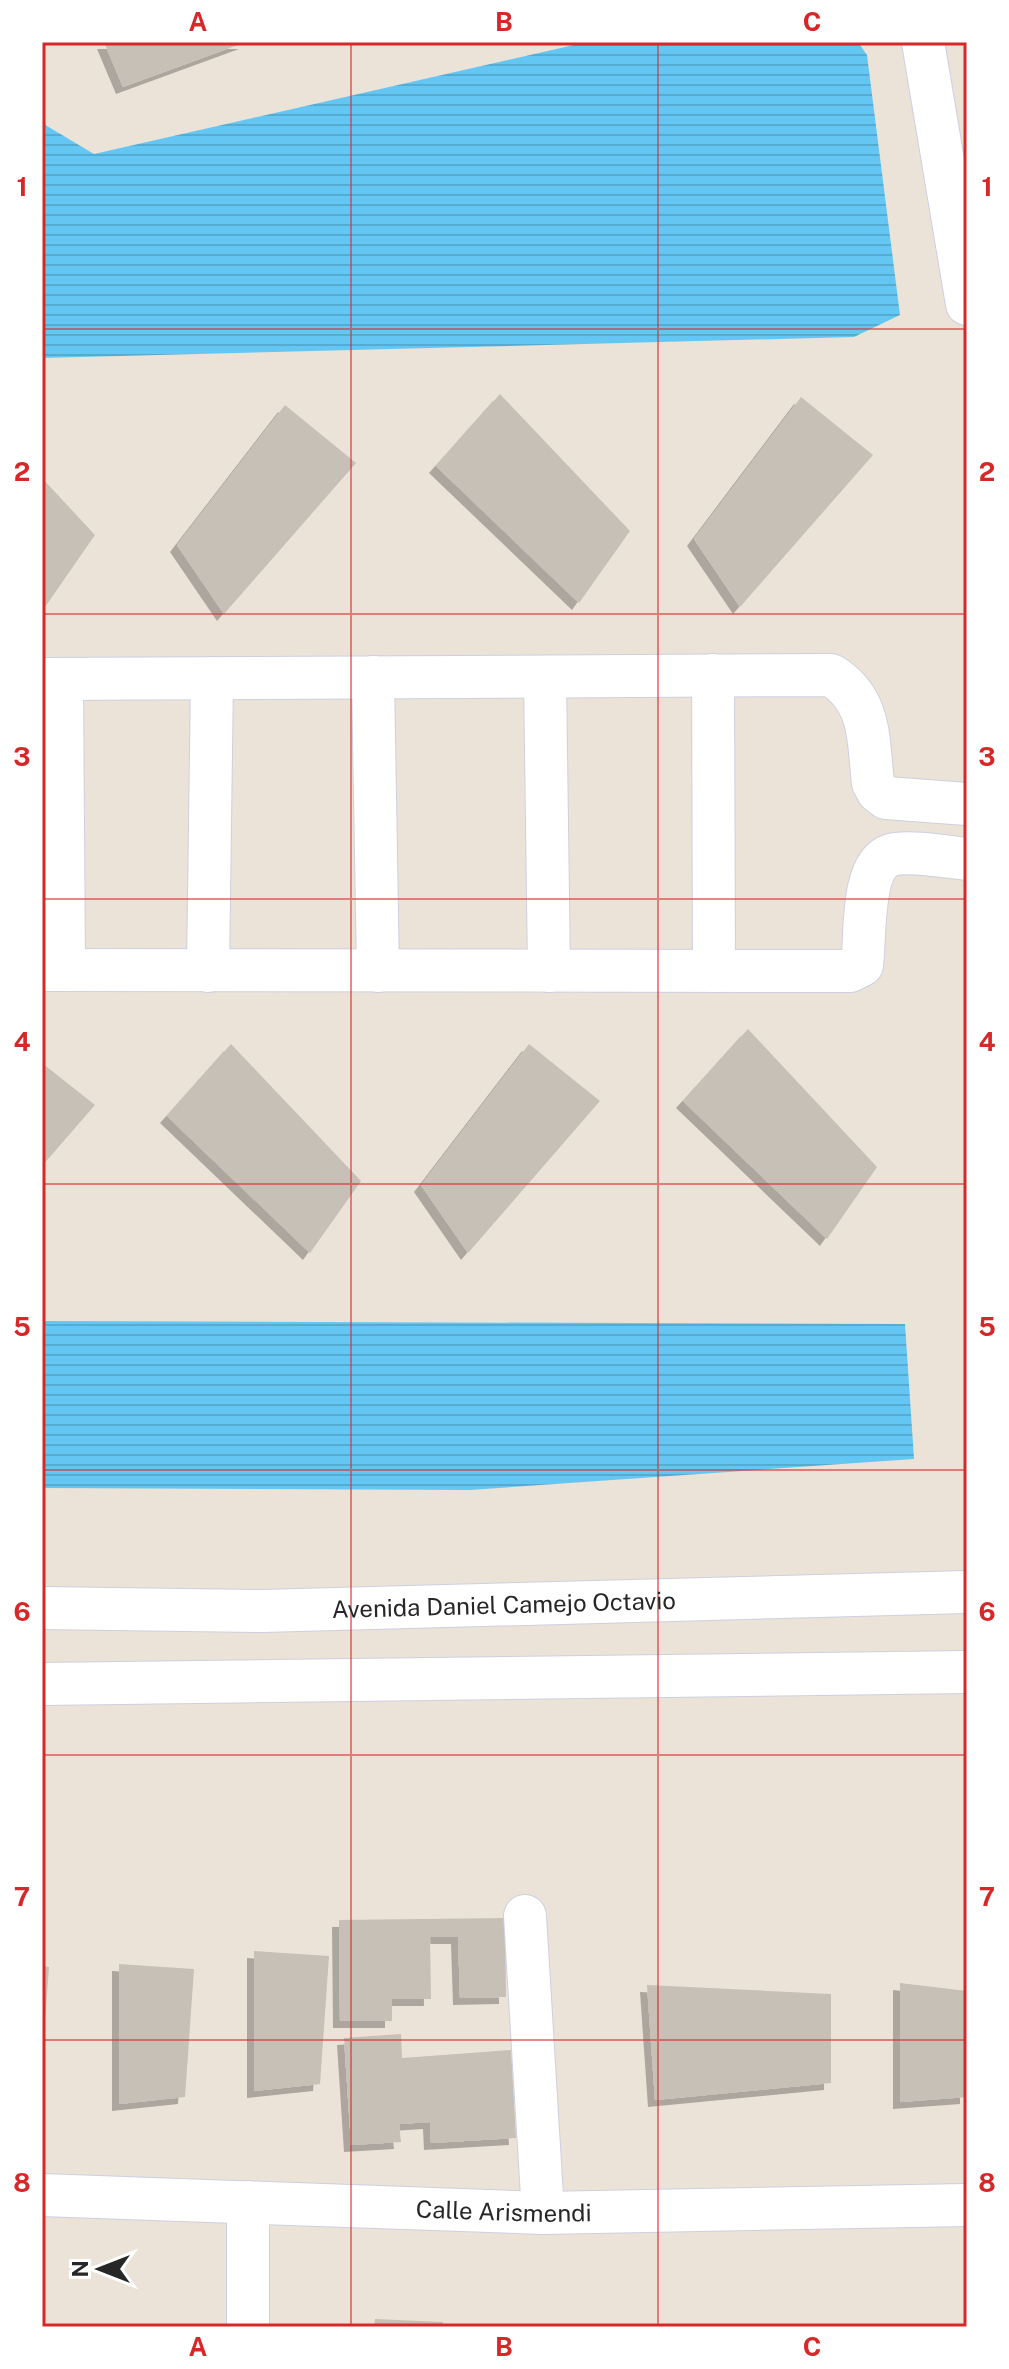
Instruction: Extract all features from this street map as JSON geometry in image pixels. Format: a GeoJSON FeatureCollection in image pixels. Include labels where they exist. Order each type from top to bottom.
{"type":"FeatureCollection","features":[{"type":"Feature","properties":{"kind":"street"},"geometry":{"type":"LineString","coordinates":[[923,42],[967,304]]}},
{"type":"Feature","properties":{"kind":"street"},"geometry":{"type":"LineString","coordinates":[[713,675],[714,971]]}},
{"type":"Feature","properties":{"kind":"street"},"geometry":{"type":"LineString","coordinates":[[967,804],[886,798],[878,792],[873,783],[863,710],[852,692],[831,675],[52,679],[53,970],[850,971],[862,965],[869,881],[876,864],[892,854],[967,859]]}},
{"type":"Feature","properties":{"kind":"street"},"geometry":{"type":"LineString","coordinates":[[373,677],[378,971]]}},
{"type":"Feature","properties":{"kind":"street"},"geometry":{"type":"LineString","coordinates":[[545,677],[549,971]]}},
{"type":"Feature","properties":{"kind":"street"},"geometry":{"type":"LineString","coordinates":[[208,971],[212,678]]}},
{"type":"Feature","properties":{"kind":"street","name":"Avenida Daniel Camejo Octavio"},"geometry":{"type":"LineString","coordinates":[[42,1608],[262,1611],[967,1592]]}},
{"type":"Feature","properties":{"kind":"street"},"geometry":{"type":"LineString","coordinates":[[42,1684],[967,1672]]}},
{"type":"Feature","properties":{"kind":"street"},"geometry":{"type":"LineString","coordinates":[[525,1916],[543,2213]]}},
{"type":"Feature","properties":{"kind":"street","name":"Calle Arismendi"},"geometry":{"type":"LineString","coordinates":[[42,2195],[543,2213],[967,2205]]}},
{"type":"Feature","properties":{"kind":"street"},"geometry":{"type":"LineString","coordinates":[[248,2202],[248,2327]]}},
{"type":"Feature","properties":{"kind":"water"},"geometry":{"type":"Polygon","coordinates":[[[587,42],[858,42],[867,55],[900,315],[854,337],[42,358],[42,123],[94,154],[587,42]]]}},
{"type":"Feature","properties":{"kind":"water"},"geometry":{"type":"Polygon","coordinates":[[[42,1321],[905,1324],[914,1459],[470,1490],[42,1488],[42,1321]]]}},
{"type":"Feature","properties":{"kind":"building"},"geometry":{"type":"Polygon","coordinates":[[[104,42],[246,42],[123,87],[104,42]]]}},
{"type":"Feature","properties":{"kind":"building"},"geometry":{"type":"Polygon","coordinates":[[[500,394],[630,531],[579,603],[436,466],[500,394]]]}},
{"type":"Feature","properties":{"kind":"building"},"geometry":{"type":"Polygon","coordinates":[[[801,397],[873,455],[740,607],[694,539],[801,397]]]}},
{"type":"Feature","properties":{"kind":"building"},"geometry":{"type":"Polygon","coordinates":[[[285,405],[356,463],[224,614],[177,545],[285,405]]]}},
{"type":"Feature","properties":{"kind":"building"},"geometry":{"type":"Polygon","coordinates":[[[42,478],[95,535],[45,607],[42,604],[42,478]]]}},
{"type":"Feature","properties":{"kind":"building"},"geometry":{"type":"Polygon","coordinates":[[[748,1029],[877,1167],[827,1239],[683,1101],[748,1029]]]}},
{"type":"Feature","properties":{"kind":"building"},"geometry":{"type":"Polygon","coordinates":[[[231,1044],[361,1181],[310,1253],[167,1116],[231,1044]]]}},
{"type":"Feature","properties":{"kind":"building"},"geometry":{"type":"Polygon","coordinates":[[[529,1044],[600,1101],[468,1253],[421,1185],[529,1044]]]}},
{"type":"Feature","properties":{"kind":"building"},"geometry":{"type":"Polygon","coordinates":[[[42,1063],[95,1105],[42,1166],[42,1063]]]}},
{"type":"Feature","properties":{"kind":"building"},"geometry":{"type":"Polygon","coordinates":[[[505,1918],[506,1997],[460,1998],[458,1937],[430,1937],[431,1999],[392,1999],[392,2021],[340,2021],[339,1920],[505,1918]]]}},
{"type":"Feature","properties":{"kind":"building"},"geometry":{"type":"Polygon","coordinates":[[[254,1951],[329,1956],[320,2084],[254,2091],[254,1951]]]}},
{"type":"Feature","properties":{"kind":"building"},"geometry":{"type":"Polygon","coordinates":[[[119,1964],[194,1969],[185,2097],[119,2104],[119,1964]]]}},
{"type":"Feature","properties":{"kind":"building"},"geometry":{"type":"Polygon","coordinates":[[[42,1966],[49,1967],[44,2035],[42,2035],[42,1966]]]}},
{"type":"Feature","properties":{"kind":"building"},"geometry":{"type":"Polygon","coordinates":[[[900,1983],[967,1991],[967,2097],[900,2102],[900,1983]]]}},
{"type":"Feature","properties":{"kind":"building"},"geometry":{"type":"Polygon","coordinates":[[[647,1985],[831,1994],[831,2083],[655,2100],[647,1985]]]}},
{"type":"Feature","properties":{"kind":"building"},"geometry":{"type":"Polygon","coordinates":[[[401,2034],[402,2058],[511,2050],[516,2138],[431,2143],[430,2122],[399,2124],[401,2142],[351,2145],[344,2038],[401,2034]]]}},
{"type":"Feature","properties":{"kind":"building"},"geometry":{"type":"Polygon","coordinates":[[[375,2319],[443,2322],[442,2327],[374,2327],[375,2319]]]}}]}
